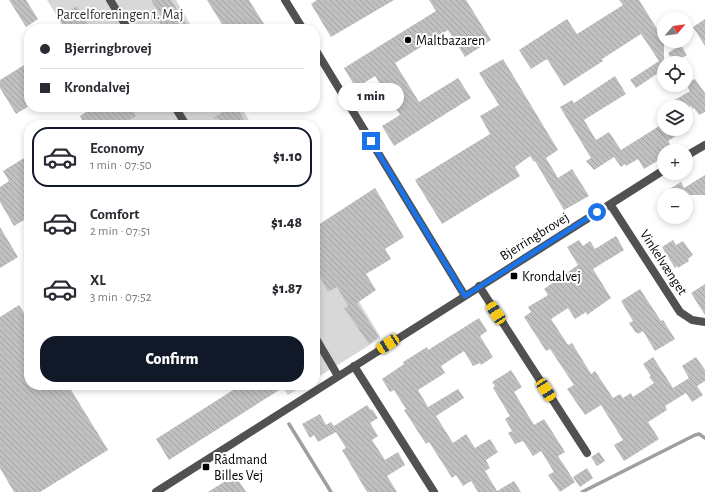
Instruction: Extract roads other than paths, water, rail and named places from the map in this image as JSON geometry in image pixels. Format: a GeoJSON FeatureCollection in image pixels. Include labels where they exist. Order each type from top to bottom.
{"type":"FeatureCollection","features":[{"type":"Feature","properties":{"kind":"street"},"geometry":{"type":"LineString","coordinates":[[110,0],[125,24]]}},
{"type":"Feature","properties":{"kind":"street"},"geometry":{"type":"LineString","coordinates":[[285,0],[300,24]]}},
{"type":"Feature","properties":{"kind":"street"},"geometry":{"type":"LineString","coordinates":[[320,56],[465,296]]}},
{"type":"Feature","properties":{"kind":"street"},"geometry":{"type":"LineString","coordinates":[[693,152],[705,145]]}},
{"type":"Feature","properties":{"kind":"street","name":"Bjerringbrovej"},"geometry":{"type":"LineString","coordinates":[[320,388],[657,174]]}},
{"type":"Feature","properties":{"kind":"street","name":"Vinkelvænget"},"geometry":{"type":"LineString","coordinates":[[610,204],[680,312],[692,320],[705,322]]}},
{"type":"Feature","properties":{"kind":"street"},"geometry":{"type":"LineString","coordinates":[[479,286],[587,453]]}},
{"type":"Feature","properties":{"kind":"street"},"geometry":{"type":"LineString","coordinates":[[320,345],[338,376]]}},
{"type":"Feature","properties":{"kind":"street"},"geometry":{"type":"LineString","coordinates":[[354,366],[434,492]]}},
{"type":"Feature","properties":{"kind":"street","name":"Bjerringbrovej"},"geometry":{"type":"LineString","coordinates":[[157,492],[316,390]]}},
{"type":"Feature","properties":{"kind":"waterway"},"geometry":{"type":"LineString","coordinates":[[289,424],[331,492]]}},
{"type":"Feature","properties":{"kind":"waterway"},"geometry":{"type":"LineString","coordinates":[[582,492],[695,435],[699,434],[705,438]]}},
{"type":"Feature","properties":{"kind":"place","name":"Maltbazaren"},"geometry":{"type":"Point","coordinates":[408,40]}},
{"type":"Feature","properties":{"kind":"place","name":"Krondalvej"},"geometry":{"type":"Point","coordinates":[514,276]}},
{"type":"Feature","properties":{"kind":"place","name":"Rådmand Billes Vej"},"geometry":{"type":"Point","coordinates":[206,467]}},
{"type":"Feature","properties":{"kind":"park label","name":"Parcelforeningen 1. Maj"},"geometry":{"type":"Point","coordinates":[120,14]}}]}
